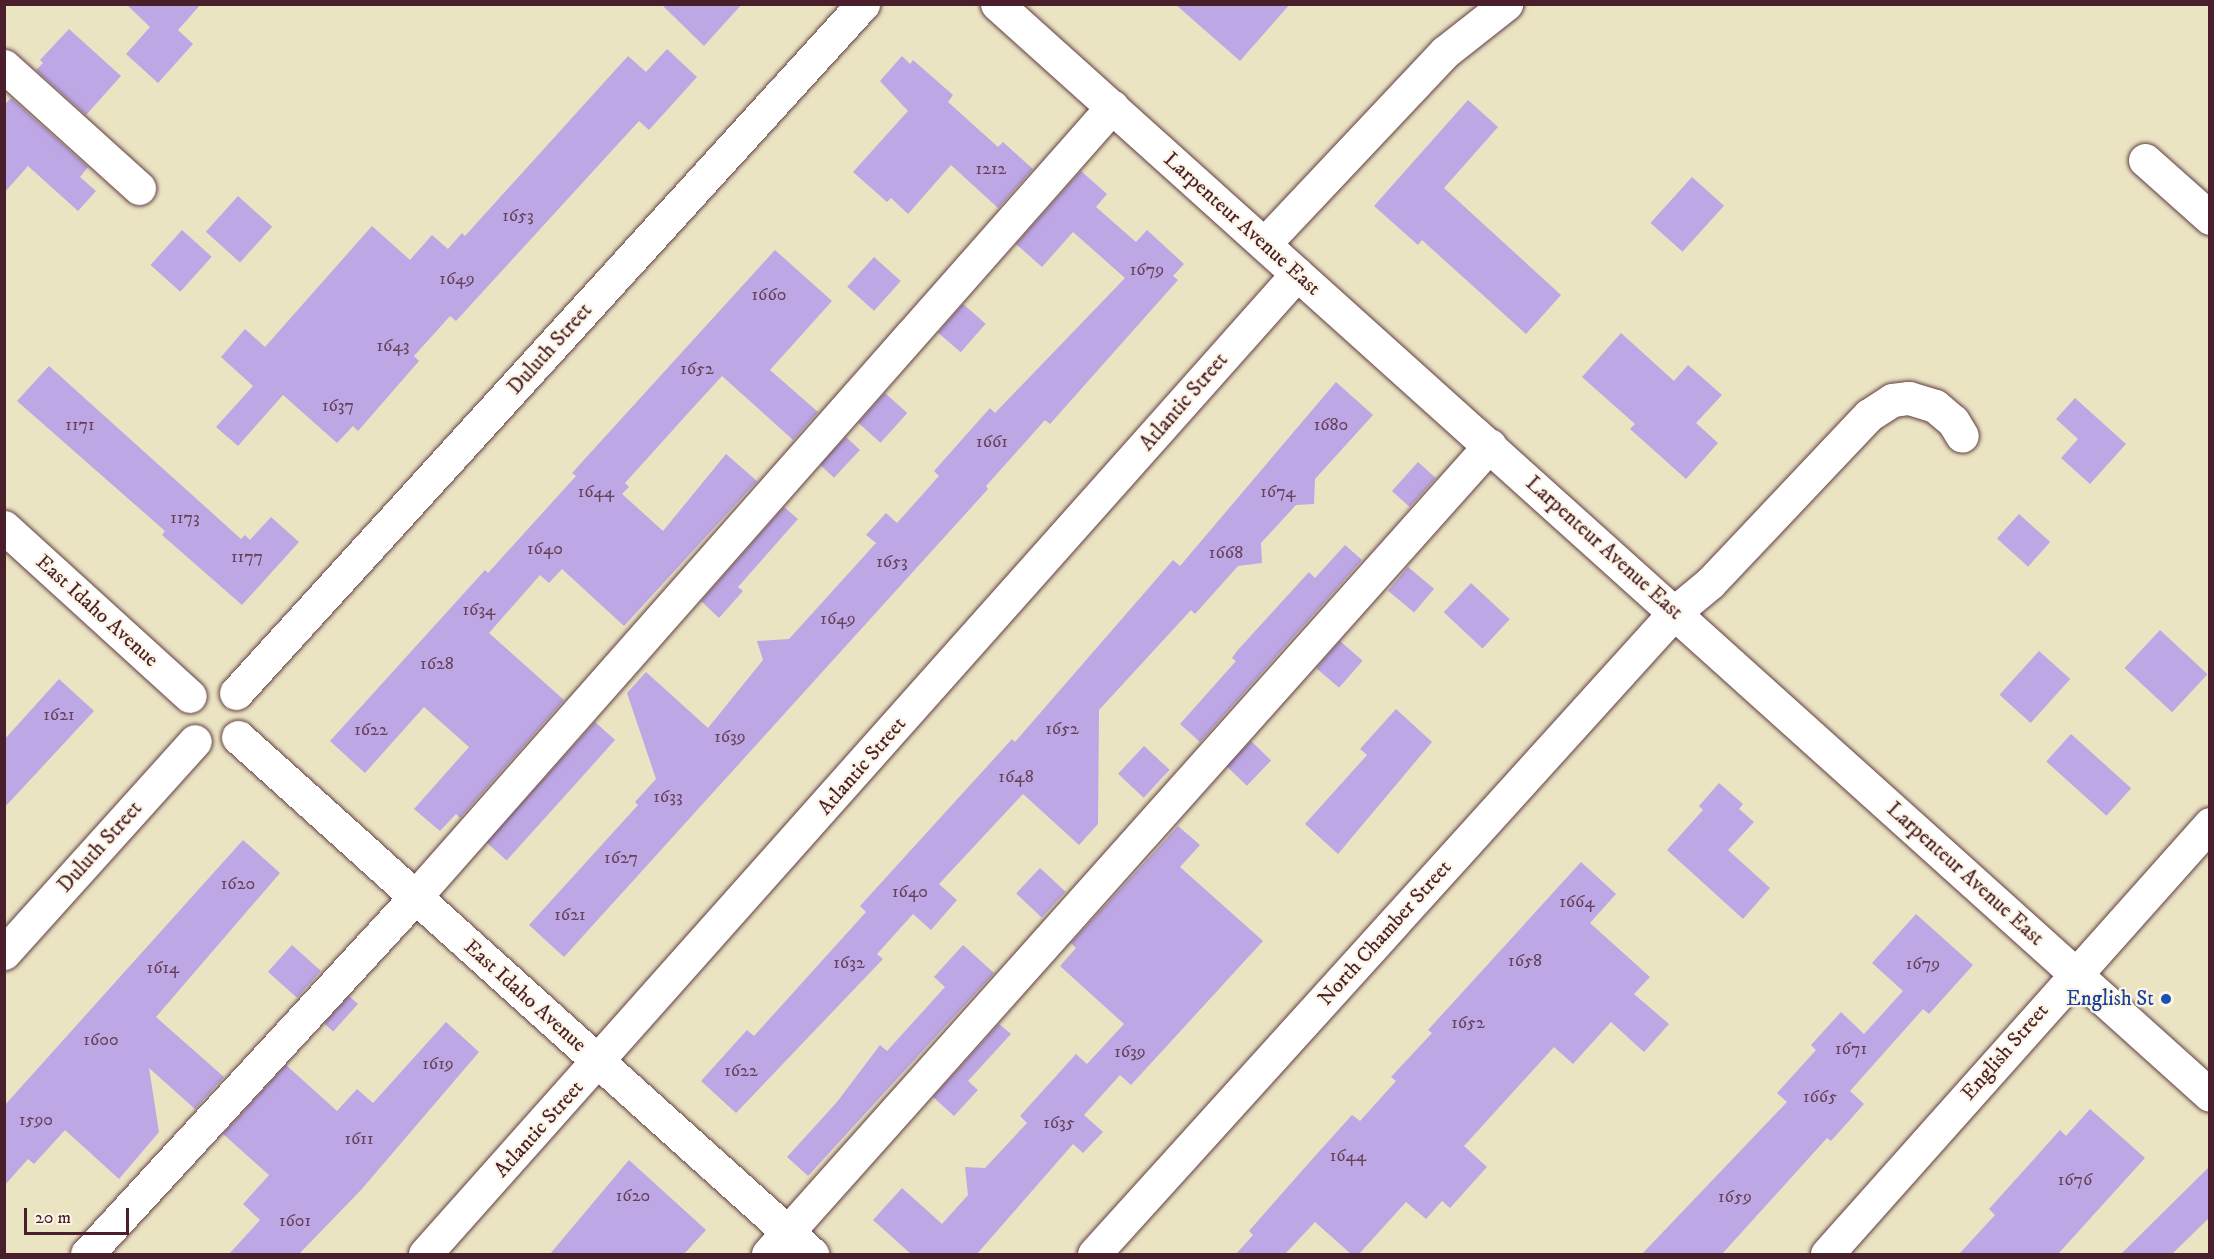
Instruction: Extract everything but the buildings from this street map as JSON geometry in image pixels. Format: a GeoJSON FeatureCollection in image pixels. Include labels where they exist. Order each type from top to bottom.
{"type":"FeatureCollection","features":[{"type":"Feature","properties":{"kind":"street","name":"Duluth Street"},"geometry":{"type":"LineString","coordinates":[[236,693],[863,4]]}},
{"type":"Feature","properties":{"kind":"street","name":"Larpenteur Avenue East"},"geometry":{"type":"LineString","coordinates":[[997,4],[2210,1095]]}},
{"type":"Feature","properties":{"kind":"street"},"geometry":{"type":"LineString","coordinates":[[1264,244],[1445,52],[1506,4]]}},
{"type":"Feature","properties":{"kind":"street"},"geometry":{"type":"LineString","coordinates":[[4,66],[139,188]]}},
{"type":"Feature","properties":{"kind":"street"},"geometry":{"type":"LineString","coordinates":[[87,1254],[415,897],[1112,107]]}},
{"type":"Feature","properties":{"kind":"street"},"geometry":{"type":"LineString","coordinates":[[2145,160],[2210,218]]}},
{"type":"Feature","properties":{"kind":"street","name":"Atlantic Street"},"geometry":{"type":"LineString","coordinates":[[425,1254],[599,1062],[1297,274]]}},
{"type":"Feature","properties":{"kind":"street","name":"North Chamber Street"},"geometry":{"type":"LineString","coordinates":[[1095,1254],[1675,612],[1710,582],[1869,415],[1892,400],[1909,398],[1935,406],[1953,421],[1962,436]]}},
{"type":"Feature","properties":{"kind":"street"},"geometry":{"type":"LineString","coordinates":[[778,1244],[1490,446]]}},
{"type":"Feature","properties":{"kind":"street","name":"East Idaho Avenue"},"geometry":{"type":"LineString","coordinates":[[4,527],[190,696]]}},
{"type":"Feature","properties":{"kind":"street"},"geometry":{"type":"LineString","coordinates":[[208,686],[227,688],[236,693],[246,720],[238,737],[222,747],[195,741],[183,715],[190,696],[208,686]]}},
{"type":"Feature","properties":{"kind":"street","name":"East Idaho Avenue"},"geometry":{"type":"LineString","coordinates":[[238,737],[599,1062],[778,1244],[812,1254]]}},
{"type":"Feature","properties":{"kind":"street","name":"Duluth Street"},"geometry":{"type":"LineString","coordinates":[[4,953],[195,741]]}},
{"type":"Feature","properties":{"kind":"street","name":"English Street"},"geometry":{"type":"LineString","coordinates":[[1827,1254],[2074,973],[2210,824]]}},
{"type":"Feature","properties":{"kind":"place","name":"English St"},"geometry":{"type":"Point","coordinates":[2166,999]}}]}
